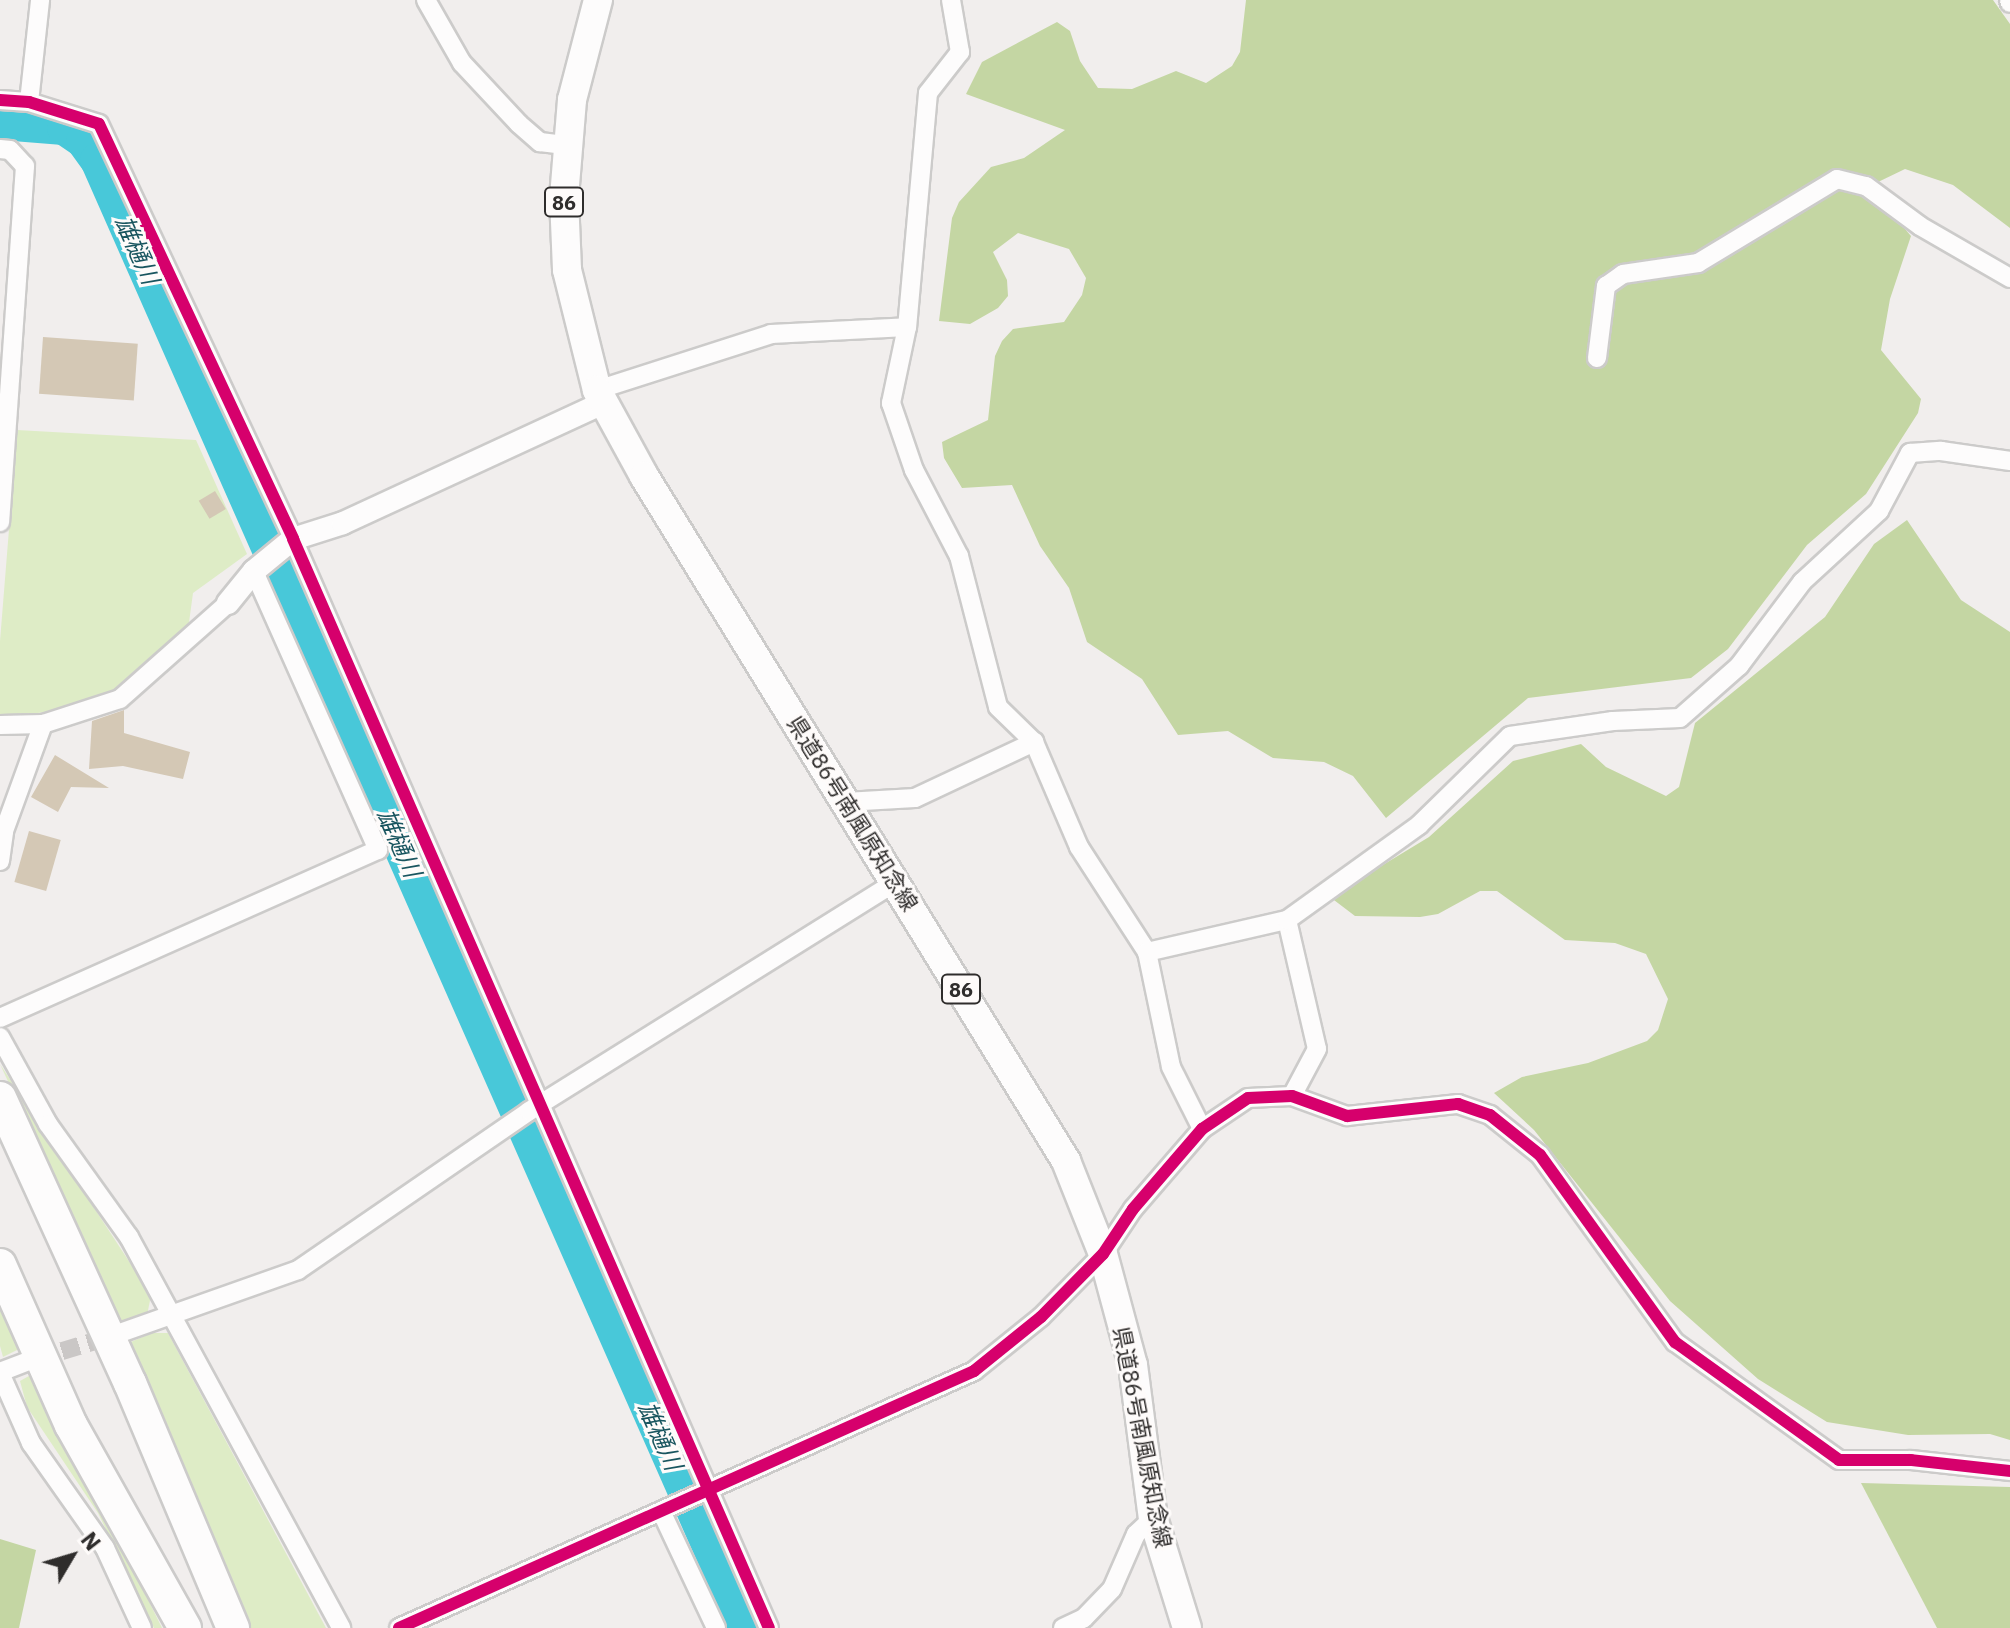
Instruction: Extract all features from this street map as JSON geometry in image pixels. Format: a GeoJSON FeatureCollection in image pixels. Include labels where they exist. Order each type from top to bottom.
{"type":"FeatureCollection","features":[{"type":"Feature","properties":{"kind":"highway"},"geometry":{"type":"LineString","coordinates":[[0,1098],[130,1383],[233,1628]]}},
{"type":"Feature","properties":{"kind":"highway"},"geometry":{"type":"LineString","coordinates":[[0,1265],[71,1425],[185,1628]]}},
{"type":"Feature","properties":{"kind":"main road","name":"県道86号南風原知念線"},"geometry":{"type":"LineString","coordinates":[[598,0],[581,55],[565,145],[567,270],[600,397],[1066,1161],[1103,1254],[1133,1365],[1153,1518],[1187,1628]]}},
{"type":"Feature","properties":{"kind":"street"},"geometry":{"type":"LineString","coordinates":[[29,102],[40,0]]}},
{"type":"Feature","properties":{"kind":"street"},"geometry":{"type":"LineString","coordinates":[[426,0],[462,63],[519,124],[540,142],[565,145]]}},
{"type":"Feature","properties":{"kind":"street"},"geometry":{"type":"LineString","coordinates":[[951,0],[960,52],[928,93],[907,327],[891,403],[914,470],[959,556],[998,707],[1034,742],[1079,847],[1147,952],[1171,1067],[1202,1129]]}},
{"type":"Feature","properties":{"kind":"street"},"geometry":{"type":"LineString","coordinates":[[0,100],[29,102],[99,124],[289,542],[533,1109],[769,1628]]}},
{"type":"Feature","properties":{"kind":"street"},"geometry":{"type":"LineString","coordinates":[[0,149],[10,150],[25,166],[0,522]]}},
{"type":"Feature","properties":{"kind":"street"},"geometry":{"type":"LineString","coordinates":[[1597,358],[1606,286],[1623,274],[1698,263],[1837,179],[1866,186],[1920,226],[2010,278]]}},
{"type":"Feature","properties":{"kind":"street"},"geometry":{"type":"LineString","coordinates":[[0,725],[43,724],[120,699],[228,603],[257,568],[289,542],[343,523],[600,397],[771,334],[907,327]]}},
{"type":"Feature","properties":{"kind":"street"},"geometry":{"type":"LineString","coordinates":[[1147,952],[1287,920],[1419,825],[1510,736],[1613,721],[1680,718],[1739,666],[1802,582],[1879,511],[1910,453],[1941,451],[2010,461]]}},
{"type":"Feature","properties":{"kind":"street"},"geometry":{"type":"LineString","coordinates":[[0,1018],[378,850],[257,568]]}},
{"type":"Feature","properties":{"kind":"street"},"geometry":{"type":"LineString","coordinates":[[0,861],[4,831],[43,724]]}},
{"type":"Feature","properties":{"kind":"street"},"geometry":{"type":"LineString","coordinates":[[845,802],[915,798],[1034,742]]}},
{"type":"Feature","properties":{"kind":"street"},"geometry":{"type":"LineString","coordinates":[[120,1333],[298,1270],[533,1109],[895,882]]}},
{"type":"Feature","properties":{"kind":"street"},"geometry":{"type":"LineString","coordinates":[[1287,920],[1317,1049],[1292,1096]]}},
{"type":"Feature","properties":{"kind":"street"},"geometry":{"type":"LineString","coordinates":[[0,1037],[48,1124],[129,1237],[168,1315],[341,1628]]}},
{"type":"Feature","properties":{"kind":"street"},"geometry":{"type":"LineString","coordinates":[[399,1628],[974,1371],[1041,1317],[1103,1254],[1133,1209],[1202,1129],[1248,1098],[1292,1096],[1347,1116],[1458,1104],[1490,1115],[1540,1155],[1675,1342],[1839,1460],[1911,1460],[2010,1471]]}},
{"type":"Feature","properties":{"kind":"street"},"geometry":{"type":"LineString","coordinates":[[29,1361],[0,1372],[31,1443],[105,1548],[142,1628]]}},
{"type":"Feature","properties":{"kind":"street"},"geometry":{"type":"LineString","coordinates":[[661,1511],[716,1628]]}},
{"type":"Feature","properties":{"kind":"street"},"geometry":{"type":"LineString","coordinates":[[1063,1628],[1084,1618],[1112,1589],[1136,1534],[1153,1518]]}},
{"type":"Feature","properties":{"kind":"green space"},"geometry":{"type":"Polygon","coordinates":[[[1246,0],[1993,0],[2010,24],[2010,228],[1953,185],[1905,169],[1876,183],[1880,200],[1911,236],[1890,299],[1881,350],[1921,399],[1918,413],[1866,494],[1807,545],[1728,649],[1691,678],[1528,698],[1386,818],[1353,776],[1324,762],[1273,758],[1228,731],[1178,735],[1142,679],[1087,642],[1069,588],[1040,546],[1012,485],[962,488],[944,458],[942,442],[988,420],[995,356],[1002,341],[1013,329],[1064,322],[1082,295],[1086,278],[1069,249],[1018,233],[993,252],[1007,280],[1008,296],[998,308],[970,324],[939,321],[952,218],[959,202],[991,167],[1024,158],[1065,130],[966,94],[982,62],[1057,22],[1070,31],[1080,61],[1098,88],[1132,89],[1176,71],[1206,83],[1232,66],[1240,52],[1246,0]]]}},
{"type":"Feature","properties":{"kind":"green space"},"geometry":{"type":"Polygon","coordinates":[[[17,430],[196,440],[247,554],[193,593],[188,630],[116,692],[74,707],[14,717],[0,716],[0,641],[17,430]]]}},
{"type":"Feature","properties":{"kind":"green space"},"geometry":{"type":"Polygon","coordinates":[[[1907,520],[1961,600],[2010,632],[2010,1440],[1990,1434],[1908,1435],[1827,1422],[1758,1379],[1670,1301],[1534,1130],[1494,1093],[1522,1077],[1588,1063],[1647,1041],[1658,1030],[1668,999],[1646,954],[1615,943],[1565,940],[1497,891],[1480,891],[1438,914],[1420,917],[1355,916],[1330,897],[1429,837],[1513,761],[1581,744],[1606,767],[1666,796],[1679,787],[1695,723],[1825,617],[1874,544],[1907,520]]]}},
{"type":"Feature","properties":{"kind":"green space"},"geometry":{"type":"Polygon","coordinates":[[[0,1064],[151,1295],[147,1316],[120,1325],[0,1064]]]}},
{"type":"Feature","properties":{"kind":"green space"},"geometry":{"type":"Polygon","coordinates":[[[0,1291],[25,1346],[3,1357],[0,1346],[0,1291]]]}},
{"type":"Feature","properties":{"kind":"green space"},"geometry":{"type":"Polygon","coordinates":[[[152,1333],[168,1333],[326,1628],[250,1628],[126,1344],[152,1333]]]}},
{"type":"Feature","properties":{"kind":"green space"},"geometry":{"type":"Polygon","coordinates":[[[36,1372],[162,1628],[154,1628],[98,1513],[27,1407],[20,1381],[36,1372]]]}},
{"type":"Feature","properties":{"kind":"green space"},"geometry":{"type":"Polygon","coordinates":[[[1861,1483],[2010,1487],[2010,1628],[1937,1628],[1861,1483]]]}},
{"type":"Feature","properties":{"kind":"green space"},"geometry":{"type":"Polygon","coordinates":[[[0,1539],[36,1550],[19,1628],[0,1628],[0,1539]]]}},
{"type":"Feature","properties":{"kind":"building"},"geometry":{"type":"Polygon","coordinates":[[[43,337],[138,344],[134,400],[39,394],[43,337]]]}},
{"type":"Feature","properties":{"kind":"building"},"geometry":{"type":"Polygon","coordinates":[[[215,491],[226,509],[210,519],[199,501],[215,491]]]}},
{"type":"Feature","properties":{"kind":"building"},"geometry":{"type":"Polygon","coordinates":[[[124,710],[124,733],[190,752],[183,779],[123,766],[89,769],[92,721],[124,710]]]}},
{"type":"Feature","properties":{"kind":"building"},"geometry":{"type":"Polygon","coordinates":[[[55,755],[109,788],[71,787],[58,812],[31,797],[55,755]]]}},
{"type":"Feature","properties":{"kind":"building"},"geometry":{"type":"Polygon","coordinates":[[[29,831],[61,840],[46,891],[14,882],[29,831]]]}},
{"type":"Feature","properties":{"kind":"waterway","name":"雄樋川"},"geometry":{"type":"LineString","coordinates":[[0,123],[64,128],[83,141],[97,160],[745,1628]]}},
{"type":"Feature","properties":{"kind":"tunnel"},"geometry":{"type":"LineString","coordinates":[[36,1359],[115,1335]]}},
{"type":"Feature","properties":{"kind":"cycle path"},"geometry":{"type":"LineString","coordinates":[[0,100],[29,102],[99,124],[293,539],[769,1628]]}},
{"type":"Feature","properties":{"kind":"cycle path"},"geometry":{"type":"LineString","coordinates":[[399,1628],[974,1371],[1041,1317],[1103,1254],[1133,1209],[1202,1129],[1248,1098],[1292,1096],[1347,1116],[1458,1104],[1490,1115],[1540,1155],[1675,1342],[1839,1460],[1911,1460],[2010,1471]]}}]}
